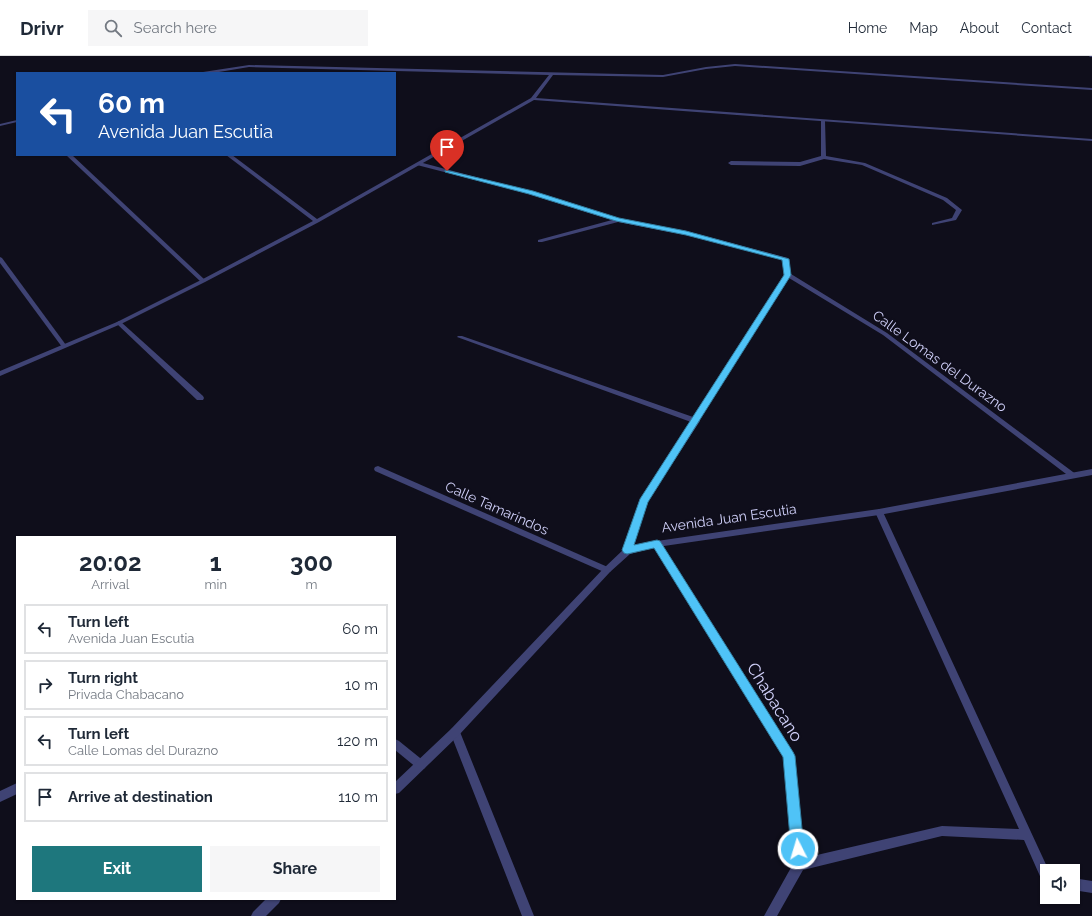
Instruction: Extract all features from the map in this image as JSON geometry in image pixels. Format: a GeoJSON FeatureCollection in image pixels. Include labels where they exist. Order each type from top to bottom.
{"type":"FeatureCollection","features":[{"type":"Feature","properties":{"kind":"street"},"geometry":{"type":"LineString","coordinates":[[211,72],[249,66],[663,76],[706,68],[735,65],[1092,89]]}},
{"type":"Feature","properties":{"kind":"street"},"geometry":{"type":"LineString","coordinates":[[0,374],[119,323],[203,282],[317,221],[533,99],[552,73]]}},
{"type":"Feature","properties":{"kind":"street"},"geometry":{"type":"LineString","coordinates":[[533,99],[1092,140]]}},
{"type":"Feature","properties":{"kind":"street"},"geometry":{"type":"LineString","coordinates":[[0,125],[16,121]]}},
{"type":"Feature","properties":{"kind":"street"},"geometry":{"type":"LineString","coordinates":[[823,121],[824,157]]}},
{"type":"Feature","properties":{"kind":"street"},"geometry":{"type":"LineString","coordinates":[[70,156],[203,282]]}},
{"type":"Feature","properties":{"kind":"street"},"geometry":{"type":"LineString","coordinates":[[230,156],[317,221]]}},
{"type":"Feature","properties":{"kind":"street"},"geometry":{"type":"LineString","coordinates":[[731,163],[800,164],[824,157],[863,164],[945,199],[959,210],[954,219],[934,224]]}},
{"type":"Feature","properties":{"kind":"street"},"geometry":{"type":"LineString","coordinates":[[396,788],[455,732],[627,550],[643,502],[788,275],[786,259],[686,233],[618,220],[531,193],[419,164]]}},
{"type":"Feature","properties":{"kind":"street"},"geometry":{"type":"LineString","coordinates":[[540,241],[618,220]]}},
{"type":"Feature","properties":{"kind":"street"},"geometry":{"type":"LineString","coordinates":[[0,259],[64,346]]}},
{"type":"Feature","properties":{"kind":"street","name":"Calle Lomas del Durazno"},"geometry":{"type":"LineString","coordinates":[[788,275],[885,334],[1073,475]]}},
{"type":"Feature","properties":{"kind":"street"},"geometry":{"type":"LineString","coordinates":[[119,323],[200,398]]}},
{"type":"Feature","properties":{"kind":"street"},"geometry":{"type":"LineString","coordinates":[[460,337],[696,421]]}},
{"type":"Feature","properties":{"kind":"street","name":"Calle Tamarindos"},"geometry":{"type":"LineString","coordinates":[[378,469],[607,570]]}},
{"type":"Feature","properties":{"kind":"street","name":"Avenida Juan Escutia"},"geometry":{"type":"LineString","coordinates":[[627,550],[657,544],[879,512],[1092,472]]}},
{"type":"Feature","properties":{"kind":"street"},"geometry":{"type":"LineString","coordinates":[[879,512],[1040,864]]}},
{"type":"Feature","properties":{"kind":"street","name":"Chabacano"},"geometry":{"type":"LineString","coordinates":[[657,544],[789,756],[799,865]]}},
{"type":"Feature","properties":{"kind":"street"},"geometry":{"type":"LineString","coordinates":[[455,732],[528,916]]}},
{"type":"Feature","properties":{"kind":"street"},"geometry":{"type":"LineString","coordinates":[[396,745],[421,765]]}},
{"type":"Feature","properties":{"kind":"street"},"geometry":{"type":"LineString","coordinates":[[0,797],[16,789]]}},
{"type":"Feature","properties":{"kind":"street"},"geometry":{"type":"LineString","coordinates":[[770,916],[799,865],[942,831],[1026,835]]}},
{"type":"Feature","properties":{"kind":"street"},"geometry":{"type":"LineString","coordinates":[[1080,885],[1092,887]]}},
{"type":"Feature","properties":{"kind":"street"},"geometry":{"type":"LineString","coordinates":[[256,916],[274,900]]}},
{"type":"Feature","properties":{"kind":"route"},"geometry":{"type":"LineString","coordinates":[[447,171],[531,193],[618,220],[686,233],[786,259],[788,275],[643,502],[627,550],[657,544],[789,756],[798,849]]}}]}
